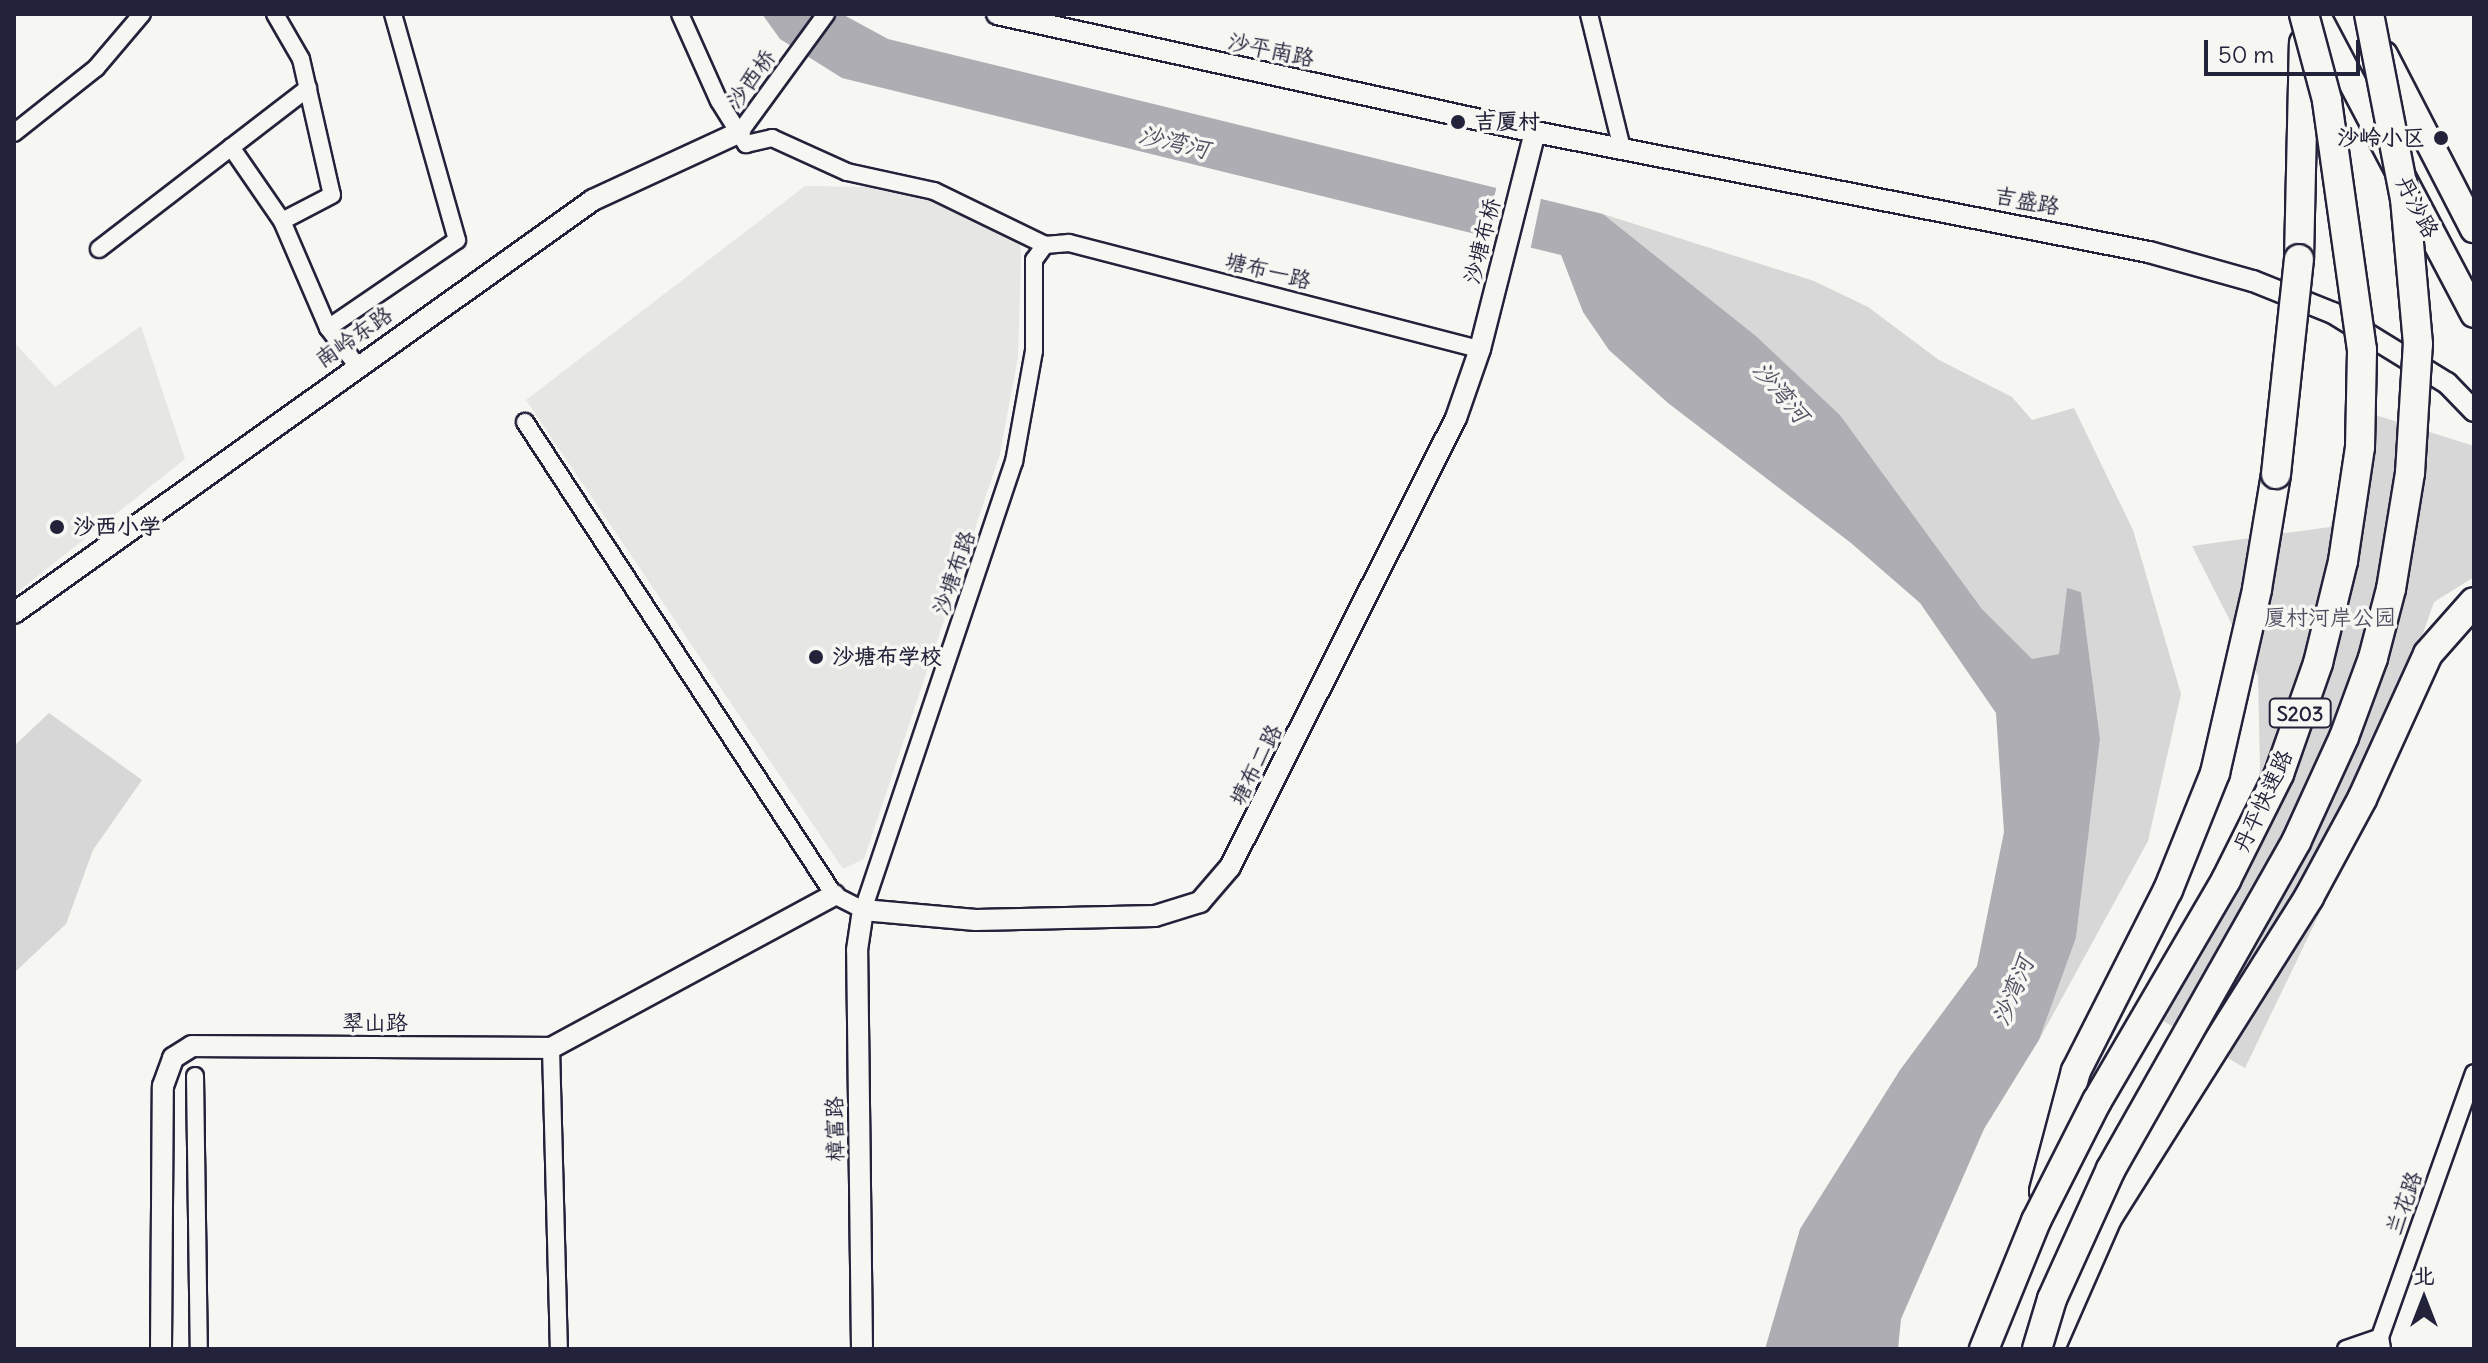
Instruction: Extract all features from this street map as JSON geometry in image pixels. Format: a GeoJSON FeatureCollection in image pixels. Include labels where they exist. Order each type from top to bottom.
{"type":"FeatureCollection","features":[{"type":"Feature","properties":{"kind":"highway"},"geometry":{"type":"LineString","coordinates":[[2036,1221],[2076,1071],[2182,861],[2215,773],[2257,589],[2276,474],[2299,259],[2307,73],[2302,14]]}},
{"type":"Feature","properties":{"kind":"highway","name":"丹平快速路"},"geometry":{"type":"LineString","coordinates":[[1984,1349],[2036,1221],[2097,1101],[2226,880],[2279,774],[2318,663],[2343,561],[2360,447],[2362,350],[2327,100],[2302,14]]}},
{"type":"Feature","properties":{"kind":"highway","name":"丹平快速路"},"geometry":{"type":"LineString","coordinates":[[2037,1349],[2052,1299],[2111,1169],[2296,842],[2344,737],[2387,603],[2410,473],[2418,344],[2405,199],[2367,14]]}},
{"type":"Feature","properties":{"kind":"highway"},"geometry":{"type":"LineString","coordinates":[[2050,1349],[2107,1218],[2309,897],[2362,799],[2428,654],[2474,602]]}},
{"type":"Feature","properties":{"kind":"main road","name":"丹沙路"},"geometry":{"type":"LineString","coordinates":[[2316,14],[2474,314]]}},
{"type":"Feature","properties":{"kind":"main road","name":"丹沙路"},"geometry":{"type":"LineString","coordinates":[[2367,14],[2396,84],[2474,229]]}},
{"type":"Feature","properties":{"kind":"street"},"geometry":{"type":"LineString","coordinates":[[14,133],[96,68],[142,14]]}},
{"type":"Feature","properties":{"kind":"street"},"geometry":{"type":"LineString","coordinates":[[275,14],[301,59],[332,195],[282,221]]}},
{"type":"Feature","properties":{"kind":"street"},"geometry":{"type":"LineString","coordinates":[[328,328],[457,240],[393,14]]}},
{"type":"Feature","properties":{"kind":"street"},"geometry":{"type":"LineString","coordinates":[[680,14],[719,101],[746,144],[772,138],[847,172],[934,191],[1045,245]]}},
{"type":"Feature","properties":{"kind":"street","name":"沙西桥"},"geometry":{"type":"LineString","coordinates":[[740,132],[826,14]]}},
{"type":"Feature","properties":{"kind":"street","name":"沙平南路"},"geometry":{"type":"LineString","coordinates":[[997,14],[1535,132]]}},
{"type":"Feature","properties":{"kind":"street"},"geometry":{"type":"LineString","coordinates":[[1589,14],[1622,148]]}},
{"type":"Feature","properties":{"kind":"street"},"geometry":{"type":"LineString","coordinates":[[99,249],[308,88]]}},
{"type":"Feature","properties":{"kind":"street","name":"南岭东路"},"geometry":{"type":"LineString","coordinates":[[14,613],[356,364],[593,200],[740,132]]}},
{"type":"Feature","properties":{"kind":"street","name":"吉盛路"},"geometry":{"type":"LineString","coordinates":[[1535,132],[2060,231],[2253,281],[2333,313],[2447,383],[2474,411]]}},
{"type":"Feature","properties":{"kind":"street","name":"沙塘布桥"},"geometry":{"type":"LineString","coordinates":[[1482,341],[1535,132]]}},
{"type":"Feature","properties":{"kind":"street"},"geometry":{"type":"LineString","coordinates":[[231,147],[282,221],[328,328],[356,364]]}},
{"type":"Feature","properties":{"kind":"street","name":"塘布一路"},"geometry":{"type":"LineString","coordinates":[[1045,245],[1069,243],[1482,341]]}},
{"type":"Feature","properties":{"kind":"street","name":"沙塘布路"},"geometry":{"type":"LineString","coordinates":[[863,910],[1014,462],[1034,351],[1034,260],[1045,245]]}},
{"type":"Feature","properties":{"kind":"street","name":"塘布二路"},"geometry":{"type":"LineString","coordinates":[[863,910],[976,920],[1090,920],[1155,916],[1200,902],[1230,867],[1268,796],[1456,418],[1482,341]]}},
{"type":"Feature","properties":{"kind":"street"},"geometry":{"type":"LineString","coordinates":[[525,422],[834,895],[863,910]]}},
{"type":"Feature","properties":{"kind":"street","name":"翠山路"},"geometry":{"type":"LineString","coordinates":[[161,1349],[163,1086],[173,1058],[192,1046],[551,1048],[834,895]]}},
{"type":"Feature","properties":{"kind":"street","name":"樟富路"},"geometry":{"type":"LineString","coordinates":[[862,1349],[857,950],[863,910]]}},
{"type":"Feature","properties":{"kind":"street"},"geometry":{"type":"LineString","coordinates":[[551,1048],[559,1349]]}},
{"type":"Feature","properties":{"kind":"street","name":"兰花路"},"geometry":{"type":"LineString","coordinates":[[2381,1343],[2474,1073]]}},
{"type":"Feature","properties":{"kind":"street"},"geometry":{"type":"LineString","coordinates":[[195,1076],[199,1349]]}},
{"type":"Feature","properties":{"kind":"street"},"geometry":{"type":"LineString","coordinates":[[2346,1349],[2381,1343]]}},
{"type":"Feature","properties":{"kind":"shaded area","name":"沙塘布学校"},"geometry":{"type":"Polygon","coordinates":[[[805,186],[867,187],[936,202],[1020,241],[1018,357],[1000,454],[864,859],[843,869],[526,400],[805,186]]]}},
{"type":"Feature","properties":{"kind":"shaded area","name":"沙西小学"},"geometry":{"type":"Polygon","coordinates":[[[141,326],[185,459],[14,595],[14,342],[55,387],[141,326]]]}},
{"type":"Feature","properties":{"kind":"green space"},"geometry":{"type":"Polygon","coordinates":[[[1603,214],[1814,281],[1868,307],[1939,360],[2012,397],[2032,420],[2074,408],[2133,530],[2181,694],[2148,841],[2039,1040],[2076,938],[2100,739],[2081,592],[2067,589],[2059,654],[2032,660],[1982,609],[1840,415],[1756,336],[1603,214]]]}},
{"type":"Feature","properties":{"kind":"green space","name":"厦村河岸公园"},"geometry":{"type":"Polygon","coordinates":[[[2366,412],[2474,446],[2474,577],[2434,602],[2338,875],[2245,1068],[2158,1018],[2250,857],[2260,768],[2258,676],[2192,546],[2330,527],[2366,412]]]}},
{"type":"Feature","properties":{"kind":"green space"},"geometry":{"type":"Polygon","coordinates":[[[49,713],[142,780],[93,850],[66,924],[14,973],[14,746],[49,713]]]}},
{"type":"Feature","properties":{"kind":"water","name":"沙湾河"},"geometry":{"type":"Polygon","coordinates":[[[762,14],[842,14],[888,39],[1603,214],[1756,336],[1840,415],[1982,609],[2032,659],[2059,654],[2067,588],[2081,592],[2100,739],[2076,938],[2039,1040],[1984,1129],[1901,1319],[1898,1349],[1765,1349],[1800,1229],[1900,1070],[1977,966],[2004,832],[1996,713],[1920,603],[1851,543],[1668,403],[1609,350],[1583,312],[1561,255],[842,78],[780,39],[762,14]]]}},
{"type":"Feature","properties":{"kind":"pier"},"geometry":{"type":"Polygon","coordinates":[[[1498,182],[1542,194],[1530,251],[1483,238],[1498,182]]]}},
{"type":"Feature","properties":{"kind":"place","name":"吉厦村"},"geometry":{"type":"Point","coordinates":[1458,122]}},
{"type":"Feature","properties":{"kind":"place","name":"沙岭小区"},"geometry":{"type":"Point","coordinates":[2441,138]}},
{"type":"Feature","properties":{"kind":"place","name":"沙西小学"},"geometry":{"type":"Point","coordinates":[57,527]}},
{"type":"Feature","properties":{"kind":"place","name":"沙塘布学校"},"geometry":{"type":"Point","coordinates":[816,657]}}]}
